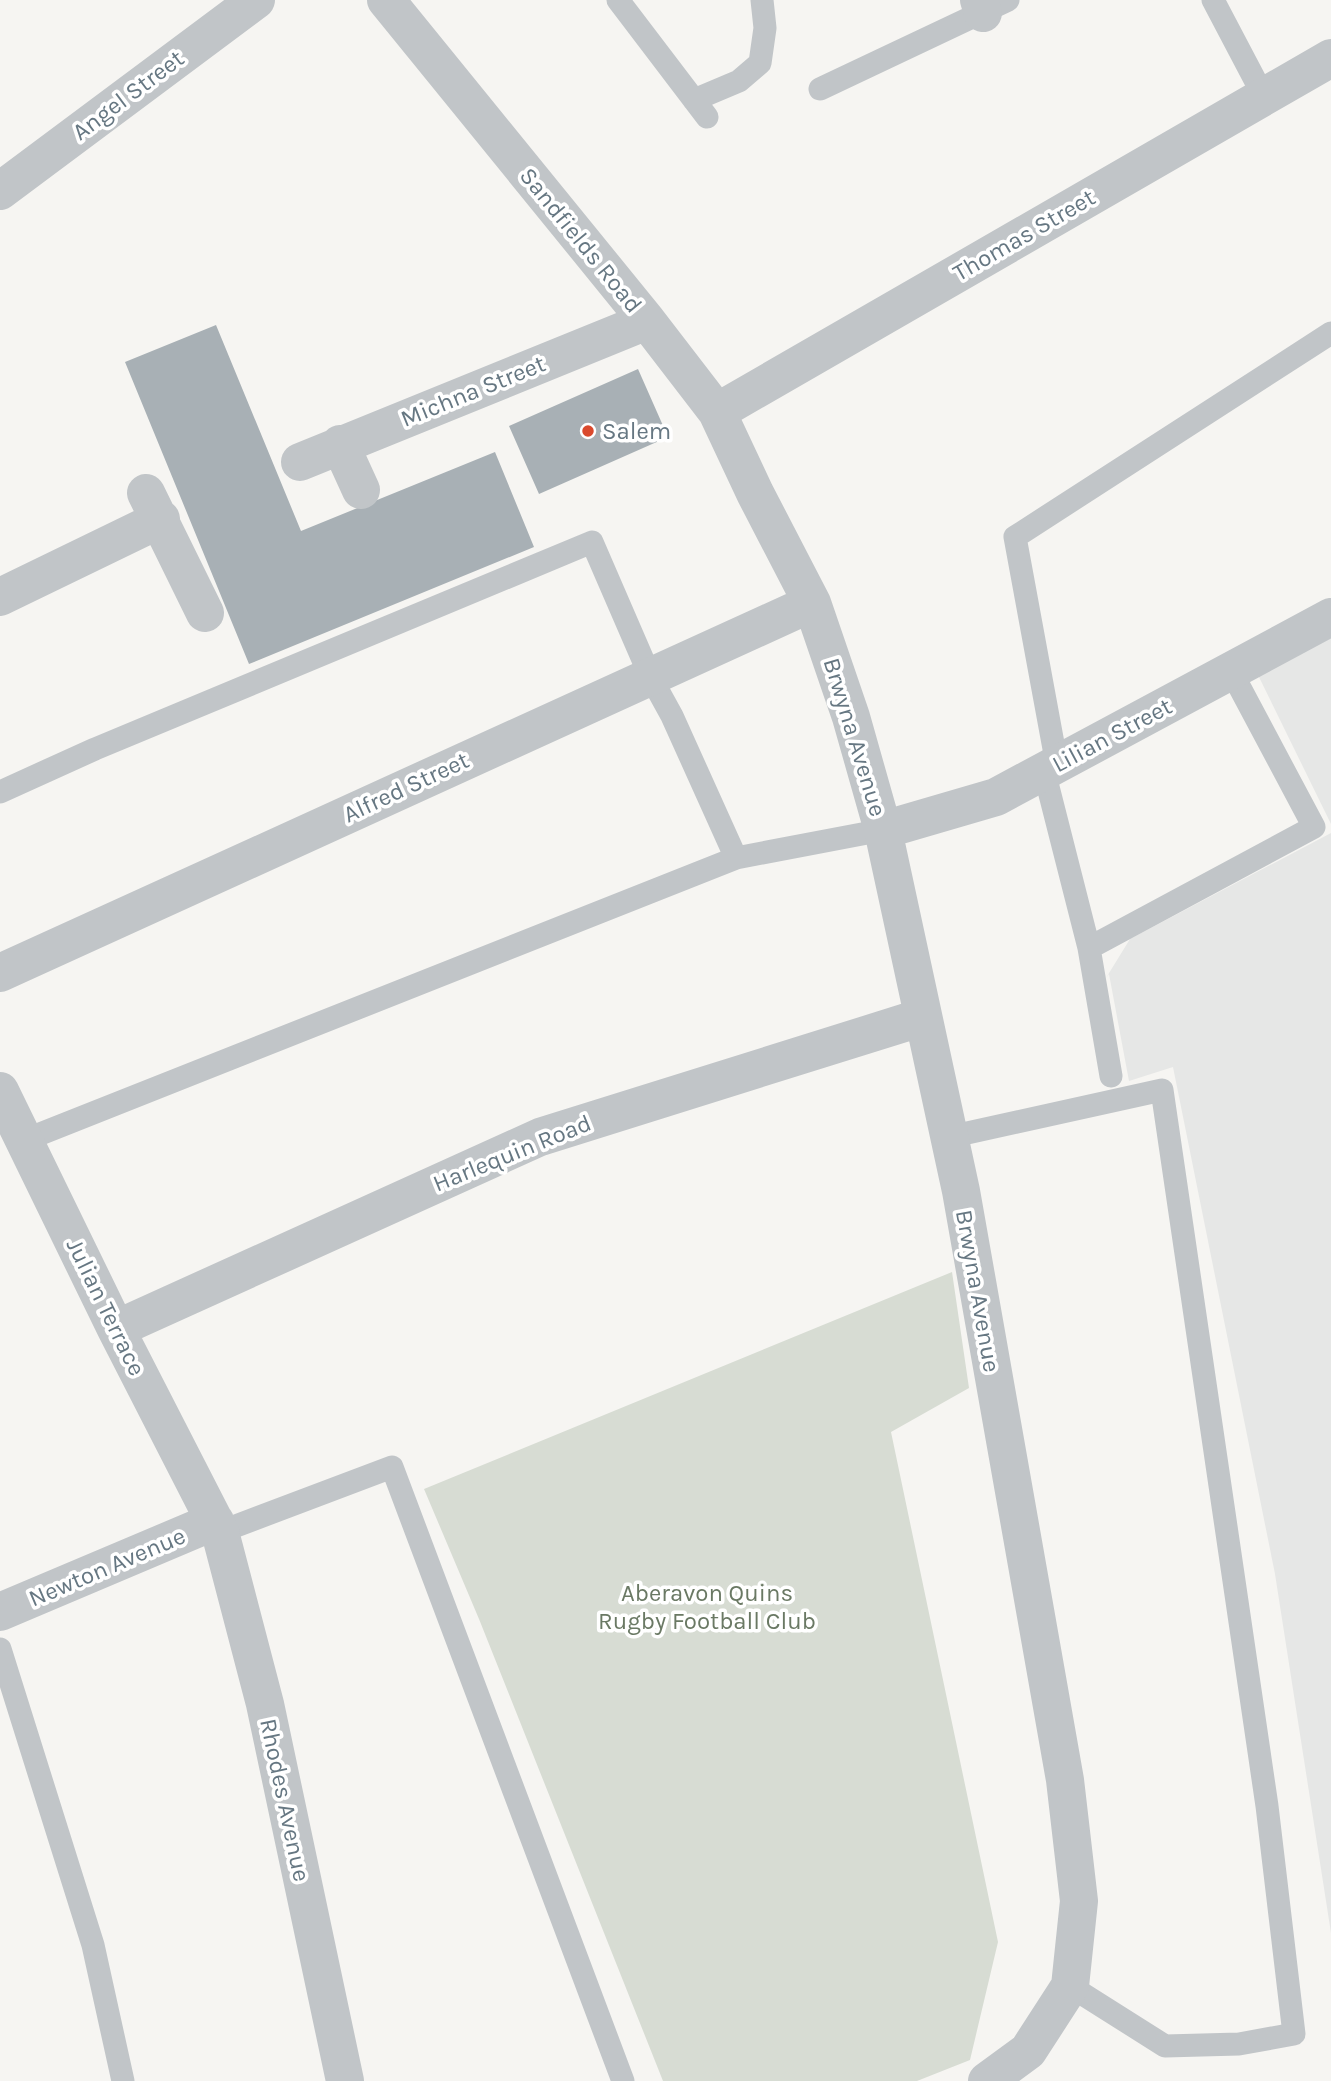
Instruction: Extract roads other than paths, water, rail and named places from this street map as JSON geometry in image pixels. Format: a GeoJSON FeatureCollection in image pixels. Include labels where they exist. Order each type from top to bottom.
{"type":"FeatureCollection","features":[{"type":"Feature","properties":{"kind":"street","name":"Angel Street"},"geometry":{"type":"LineString","coordinates":[[0,191],[256,0]]}},
{"type":"Feature","properties":{"kind":"street","name":"Sandfields Road"},"geometry":{"type":"LineString","coordinates":[[386,0],[648,321],[717,412],[755,493]]}},
{"type":"Feature","properties":{"kind":"street","name":"Thomas Street"},"geometry":{"type":"LineString","coordinates":[[717,412],[1331,58]]}},
{"type":"Feature","properties":{"kind":"street","name":"Michna Street"},"geometry":{"type":"LineString","coordinates":[[300,462],[648,321]]}},
{"type":"Feature","properties":{"kind":"street"},"geometry":{"type":"LineString","coordinates":[[340,444],[360,490]]}},
{"type":"Feature","properties":{"kind":"street","name":"Brwyna Avenue"},"geometry":{"type":"LineString","coordinates":[[755,493],[812,603],[851,717],[883,830],[949,1137],[1065,1780],[1079,1901],[1070,1986],[1028,2051],[987,2081]]}},
{"type":"Feature","properties":{"kind":"street"},"geometry":{"type":"LineString","coordinates":[[0,597],[153,506],[205,613]]}},
{"type":"Feature","properties":{"kind":"street","name":"Alfred Street"},"geometry":{"type":"LineString","coordinates":[[0,973],[812,603]]}},
{"type":"Feature","properties":{"kind":"street","name":"Lilian Street"},"geometry":{"type":"LineString","coordinates":[[883,830],[996,797],[1331,617]]}},
{"type":"Feature","properties":{"kind":"street","name":"Harlequin Road"},"geometry":{"type":"LineString","coordinates":[[116,1329],[540,1137],[923,1017]]}},
{"type":"Feature","properties":{"kind":"street","name":"Julian Terrace"},"geometry":{"type":"LineString","coordinates":[[0,1091],[15,1139],[218,1527]]}},
{"type":"Feature","properties":{"kind":"street","name":"Newton Avenue"},"geometry":{"type":"LineString","coordinates":[[0,1612],[218,1527]]}},
{"type":"Feature","properties":{"kind":"street","name":"Rhodes Avenue"},"geometry":{"type":"LineString","coordinates":[[218,1527],[265,1704],[345,2081]]}},
{"type":"Feature","properties":{"kind":"lane"},"geometry":{"type":"LineString","coordinates":[[618,0],[701,108],[760,63],[765,28],[762,0]]}},
{"type":"Feature","properties":{"kind":"lane"},"geometry":{"type":"LineString","coordinates":[[1213,0],[1264,97]]}},
{"type":"Feature","properties":{"kind":"lane"},"geometry":{"type":"LineString","coordinates":[[820,89],[990,4]]}},
{"type":"Feature","properties":{"kind":"lane"},"geometry":{"type":"LineString","coordinates":[[1111,1076],[1089,948],[1050,768],[1015,537],[1331,333]]}},
{"type":"Feature","properties":{"kind":"lane"},"geometry":{"type":"LineString","coordinates":[[0,792],[108,743],[592,542],[650,676],[736,858]]}},
{"type":"Feature","properties":{"kind":"lane"},"geometry":{"type":"LineString","coordinates":[[1089,948],[1314,827],[1231,671]]}},
{"type":"Feature","properties":{"kind":"lane"},"geometry":{"type":"LineString","coordinates":[[15,1139],[736,858],[883,830]]}},
{"type":"Feature","properties":{"kind":"lane"},"geometry":{"type":"LineString","coordinates":[[949,1137],[1162,1090],[1265,1792],[1294,2034],[1239,2044],[1165,2046],[1070,1986]]}},
{"type":"Feature","properties":{"kind":"lane"},"geometry":{"type":"LineString","coordinates":[[218,1527],[392,1467],[623,2081]]}},
{"type":"Feature","properties":{"kind":"lane"},"geometry":{"type":"LineString","coordinates":[[0,1649],[93,1945],[123,2081]]}},
{"type":"Feature","properties":{"kind":"place","name":"Salem"},"geometry":{"type":"Point","coordinates":[588,431]}},
{"type":"Feature","properties":{"kind":"park label","name":"Aberavon Quins Rugby Football Club"},"geometry":{"type":"Point","coordinates":[707,1607]}}]}
